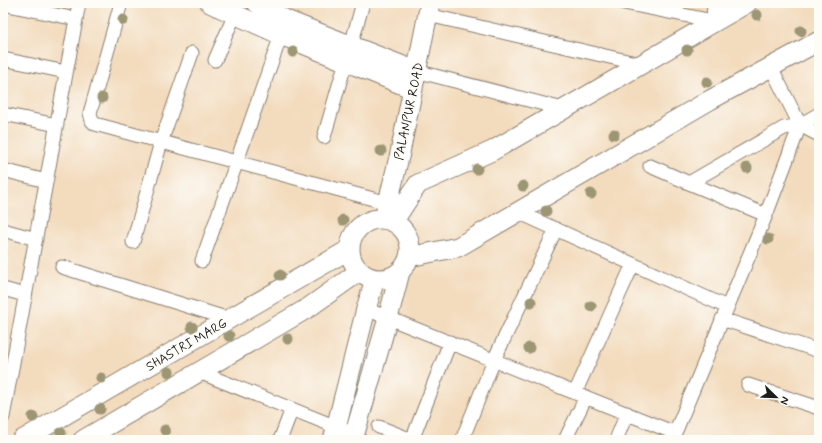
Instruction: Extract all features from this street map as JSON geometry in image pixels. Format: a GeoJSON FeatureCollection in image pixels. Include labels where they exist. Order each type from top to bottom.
{"type":"FeatureCollection","features":[{"type":"Feature","properties":{"kind":"street"},"geometry":{"type":"LineString","coordinates":[[3,417],[7,372],[36,239],[79,3]]}},
{"type":"Feature","properties":{"kind":"street"},"geometry":{"type":"LineString","coordinates":[[121,3],[90,113],[92,121],[95,124],[236,162],[388,215],[406,233],[410,245],[354,437],[334,434],[292,409],[199,372]]}},
{"type":"Feature","properties":{"kind":"street"},"geometry":{"type":"LineString","coordinates":[[210,3],[281,35],[349,53]]}},
{"type":"Feature","properties":{"kind":"street"},"geometry":{"type":"LineString","coordinates":[[257,3],[349,53],[415,80],[564,109]]}},
{"type":"Feature","properties":{"kind":"street"},"geometry":{"type":"LineString","coordinates":[[324,137],[363,3]]}},
{"type":"Feature","properties":{"kind":"street"},"geometry":{"type":"LineString","coordinates":[[624,3],[714,12]]}},
{"type":"Feature","properties":{"kind":"street"},"geometry":{"type":"LineString","coordinates":[[747,3],[714,12],[640,64],[492,151],[418,184],[388,215],[364,224],[357,230],[352,239],[350,249],[355,265],[367,275],[384,279],[392,277],[405,264],[458,247],[710,100],[819,42]]}},
{"type":"Feature","properties":{"kind":"street"},"geometry":{"type":"LineString","coordinates":[[3,4],[76,20]]}},
{"type":"Feature","properties":{"kind":"street"},"geometry":{"type":"LineString","coordinates":[[429,9],[640,64]]}},
{"type":"Feature","properties":{"kind":"street","name":"PALANPUR ROAD"},"geometry":{"type":"LineString","coordinates":[[388,215],[429,9]]}},
{"type":"Feature","properties":{"kind":"street"},"geometry":{"type":"LineString","coordinates":[[215,60],[235,14]]}},
{"type":"Feature","properties":{"kind":"street"},"geometry":{"type":"LineString","coordinates":[[202,261],[281,35]]}},
{"type":"Feature","properties":{"kind":"street"},"geometry":{"type":"LineString","coordinates":[[133,242],[161,142],[192,53]]}},
{"type":"Feature","properties":{"kind":"street"},"geometry":{"type":"LineString","coordinates":[[3,59],[66,72]]}},
{"type":"Feature","properties":{"kind":"street"},"geometry":{"type":"LineString","coordinates":[[771,67],[800,125],[819,135]]}},
{"type":"Feature","properties":{"kind":"street"},"geometry":{"type":"LineString","coordinates":[[3,114],[57,125]]}},
{"type":"Feature","properties":{"kind":"street"},"geometry":{"type":"LineString","coordinates":[[689,183],[784,128],[800,125],[819,114]]}},
{"type":"Feature","properties":{"kind":"street"},"geometry":{"type":"LineString","coordinates":[[366,309],[627,414],[673,436],[766,215],[800,125]]}},
{"type":"Feature","properties":{"kind":"street"},"geometry":{"type":"LineString","coordinates":[[650,166],[766,215]]}},
{"type":"Feature","properties":{"kind":"street"},"geometry":{"type":"LineString","coordinates":[[3,170],[46,181]]}},
{"type":"Feature","properties":{"kind":"street"},"geometry":{"type":"LineString","coordinates":[[518,212],[634,264],[725,313],[819,350]]}},
{"type":"Feature","properties":{"kind":"street"},"geometry":{"type":"LineString","coordinates":[[462,440],[494,360],[556,229]]}},
{"type":"Feature","properties":{"kind":"street"},"geometry":{"type":"LineString","coordinates":[[3,230],[36,239]]}},
{"type":"Feature","properties":{"kind":"street","name":"SHASTRI MARG"},"geometry":{"type":"LineString","coordinates":[[22,440],[229,318],[350,249]]}},
{"type":"Feature","properties":{"kind":"street"},"geometry":{"type":"LineString","coordinates":[[565,440],[580,395],[634,264]]}},
{"type":"Feature","properties":{"kind":"street"},"geometry":{"type":"LineString","coordinates":[[62,267],[229,318]]}},
{"type":"Feature","properties":{"kind":"street"},"geometry":{"type":"LineString","coordinates":[[334,434],[366,309],[367,275]]}},
{"type":"Feature","properties":{"kind":"street"},"geometry":{"type":"LineString","coordinates":[[83,440],[367,275]]}},
{"type":"Feature","properties":{"kind":"street"},"geometry":{"type":"LineString","coordinates":[[3,289],[25,294]]}},
{"type":"Feature","properties":{"kind":"street"},"geometry":{"type":"LineString","coordinates":[[379,427],[412,440],[450,342]]}},
{"type":"Feature","properties":{"kind":"street"},"geometry":{"type":"LineString","coordinates":[[748,385],[819,408]]}},
{"type":"Feature","properties":{"kind":"street"},"geometry":{"type":"LineString","coordinates":[[280,440],[292,409]]}},
{"type":"Feature","properties":{"kind":"street"},"geometry":{"type":"LineString","coordinates":[[616,440],[627,414]]}}]}
